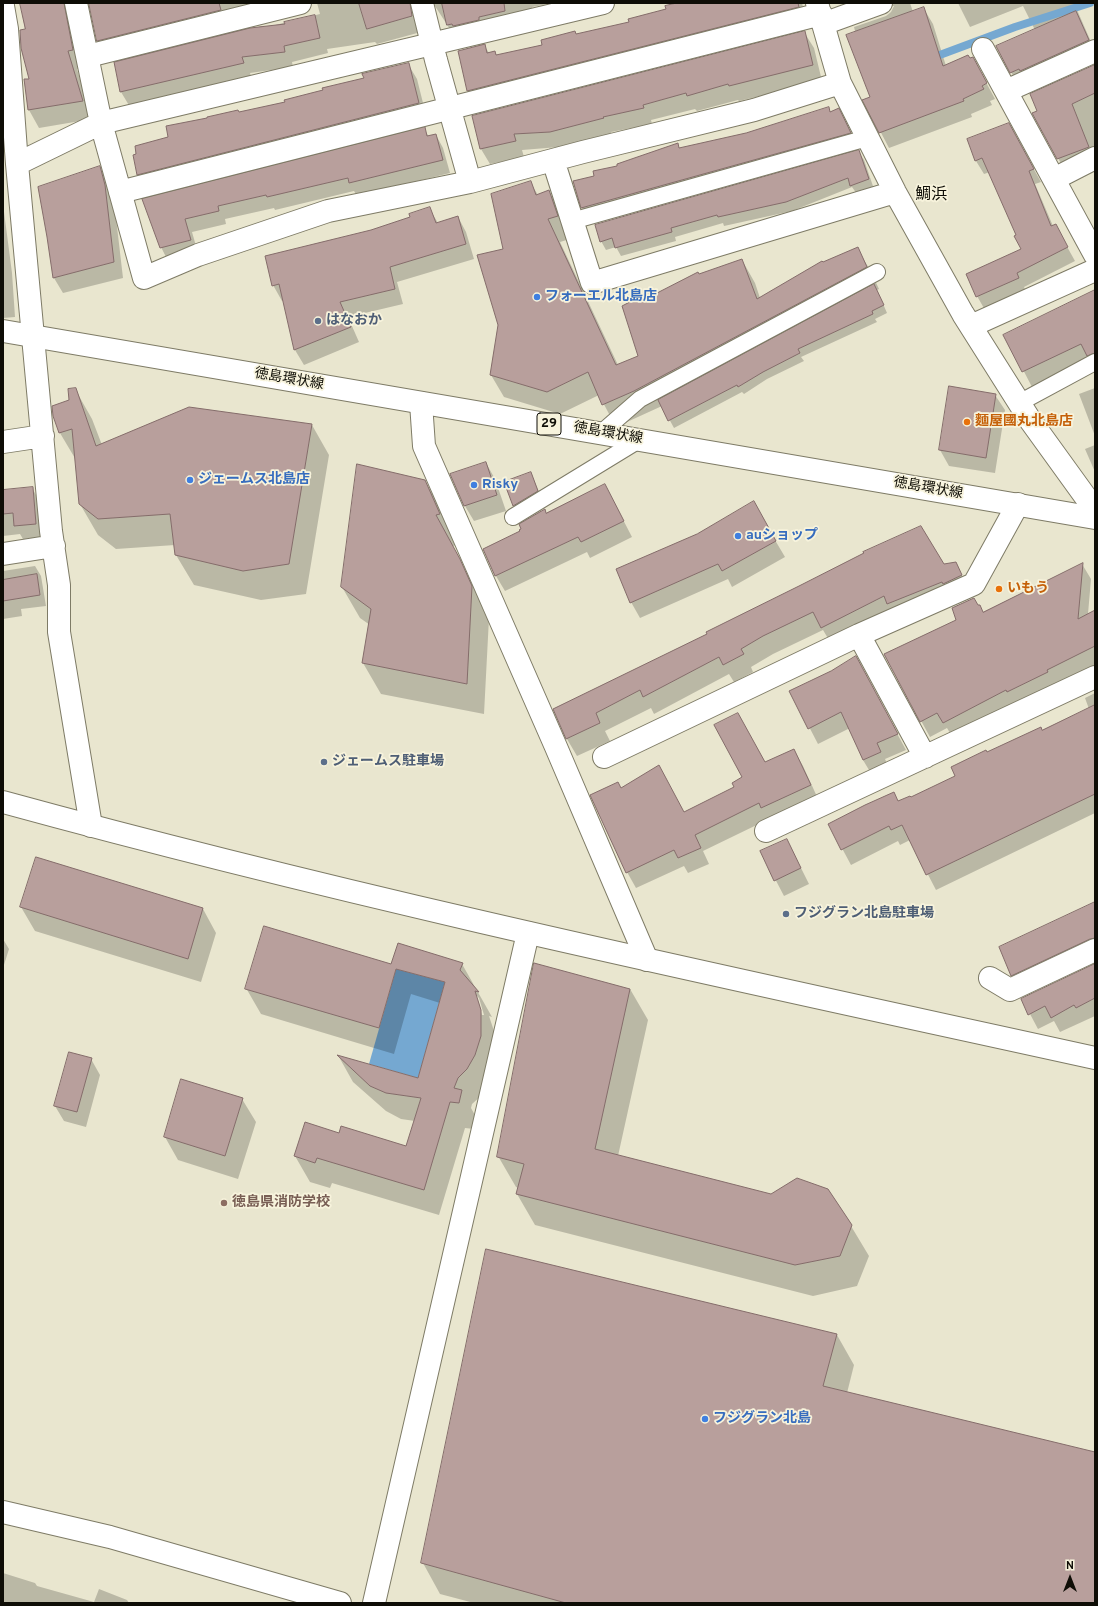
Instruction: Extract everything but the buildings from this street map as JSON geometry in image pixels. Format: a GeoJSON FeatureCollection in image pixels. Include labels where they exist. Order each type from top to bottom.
{"type":"FeatureCollection","features":[{"type":"Feature","properties":{"kind":"street"},"geometry":{"type":"LineString","coordinates":[[76,3],[101,123],[144,278],[198,255],[328,211],[470,182],[754,110],[840,83]]}},
{"type":"Feature","properties":{"kind":"street"},"geometry":{"type":"LineString","coordinates":[[88,56],[300,3]]}},
{"type":"Feature","properties":{"kind":"street"},"geometry":{"type":"LineString","coordinates":[[422,3],[432,45],[470,182]]}},
{"type":"Feature","properties":{"kind":"street"},"geometry":{"type":"LineString","coordinates":[[17,164],[101,123],[603,3]]}},
{"type":"Feature","properties":{"kind":"street"},"geometry":{"type":"LineString","coordinates":[[120,192],[820,14],[881,3]]}},
{"type":"Feature","properties":{"kind":"street"},"geometry":{"type":"LineString","coordinates":[[3,6],[7,29],[6,76],[17,164],[59,585],[59,632],[90,826]]}},
{"type":"Feature","properties":{"kind":"street"},"geometry":{"type":"LineString","coordinates":[[820,14],[840,83],[895,192],[971,326],[1019,402],[1095,510]]}},
{"type":"Feature","properties":{"kind":"street"},"geometry":{"type":"LineString","coordinates":[[983,49],[1095,255]]}},
{"type":"Feature","properties":{"kind":"street"},"geometry":{"type":"LineString","coordinates":[[1006,91],[1095,51]]}},
{"type":"Feature","properties":{"kind":"street"},"geometry":{"type":"LineString","coordinates":[[1054,179],[1095,158]]}},
{"type":"Feature","properties":{"kind":"street"},"geometry":{"type":"LineString","coordinates":[[553,160],[592,283],[895,192]]}},
{"type":"Feature","properties":{"kind":"street"},"geometry":{"type":"LineString","coordinates":[[971,326],[1095,270]]}},
{"type":"Feature","properties":{"kind":"street","name":"徳島環状線"},"geometry":{"type":"LineString","coordinates":[[3,331],[1095,518]]}},
{"type":"Feature","properties":{"kind":"street"},"geometry":{"type":"LineString","coordinates":[[421,402],[424,446],[556,747],[647,960]]}},
{"type":"Feature","properties":{"kind":"street"},"geometry":{"type":"LineString","coordinates":[[3,442],[44,436]]}},
{"type":"Feature","properties":{"kind":"street"},"geometry":{"type":"LineString","coordinates":[[604,757],[859,635],[974,584],[1018,504]]}},
{"type":"Feature","properties":{"kind":"street"},"geometry":{"type":"LineString","coordinates":[[3,554],[54,546]]}},
{"type":"Feature","properties":{"kind":"street"},"geometry":{"type":"LineString","coordinates":[[859,635],[925,757]]}},
{"type":"Feature","properties":{"kind":"street"},"geometry":{"type":"LineString","coordinates":[[766,831],[1095,677]]}},
{"type":"Feature","properties":{"kind":"street"},"geometry":{"type":"LineString","coordinates":[[3,802],[90,826],[528,933],[1095,1058]]}},
{"type":"Feature","properties":{"kind":"street"},"geometry":{"type":"LineString","coordinates":[[374,1603],[528,933]]}},
{"type":"Feature","properties":{"kind":"street"},"geometry":{"type":"LineString","coordinates":[[990,978],[1010,990],[1095,950]]}},
{"type":"Feature","properties":{"kind":"street"},"geometry":{"type":"LineString","coordinates":[[3,1512],[110,1537],[340,1603]]}},
{"type":"Feature","properties":{"kind":"lane"},"geometry":{"type":"LineString","coordinates":[[572,220],[867,138]]}},
{"type":"Feature","properties":{"kind":"lane"},"geometry":{"type":"LineString","coordinates":[[601,433],[640,399],[877,272]]}},
{"type":"Feature","properties":{"kind":"lane"},"geometry":{"type":"LineString","coordinates":[[1019,402],[1095,362]]}},
{"type":"Feature","properties":{"kind":"lane"},"geometry":{"type":"LineString","coordinates":[[513,518],[639,440]]}},
{"type":"Feature","properties":{"kind":"water"},"geometry":{"type":"Polygon","coordinates":[[[396,969],[445,982],[418,1078],[369,1064],[396,969]]]}},
{"type":"Feature","properties":{"kind":"waterway"},"geometry":{"type":"LineString","coordinates":[[929,59],[1015,27],[1090,3]]}},
{"type":"Feature","properties":{"kind":"place","name":"フォーエル北島店"},"geometry":{"type":"Point","coordinates":[537,297]}},
{"type":"Feature","properties":{"kind":"place","name":"はなおか"},"geometry":{"type":"Point","coordinates":[318,321]}},
{"type":"Feature","properties":{"kind":"place","name":"麵屋國丸北島店"},"geometry":{"type":"Point","coordinates":[967,422]}},
{"type":"Feature","properties":{"kind":"place","name":"ジェームス北島店"},"geometry":{"type":"Point","coordinates":[190,480]}},
{"type":"Feature","properties":{"kind":"place","name":"Risky"},"geometry":{"type":"Point","coordinates":[474,485]}},
{"type":"Feature","properties":{"kind":"place","name":"auショップ"},"geometry":{"type":"Point","coordinates":[738,536]}},
{"type":"Feature","properties":{"kind":"place","name":"いもう"},"geometry":{"type":"Point","coordinates":[999,589]}},
{"type":"Feature","properties":{"kind":"place","name":"ジェームス駐車場"},"geometry":{"type":"Point","coordinates":[324,762]}},
{"type":"Feature","properties":{"kind":"place","name":"フジグラン北島駐車場"},"geometry":{"type":"Point","coordinates":[786,914]}},
{"type":"Feature","properties":{"kind":"place","name":"徳島県消防学校"},"geometry":{"type":"Point","coordinates":[224,1203]}},
{"type":"Feature","properties":{"kind":"place","name":"フジグラン北島"},"geometry":{"type":"Point","coordinates":[705,1419]}},
{"type":"Feature","properties":{"kind":"district","name":"鯛浜"},"geometry":{"type":"Point","coordinates":[931,196]}}]}
